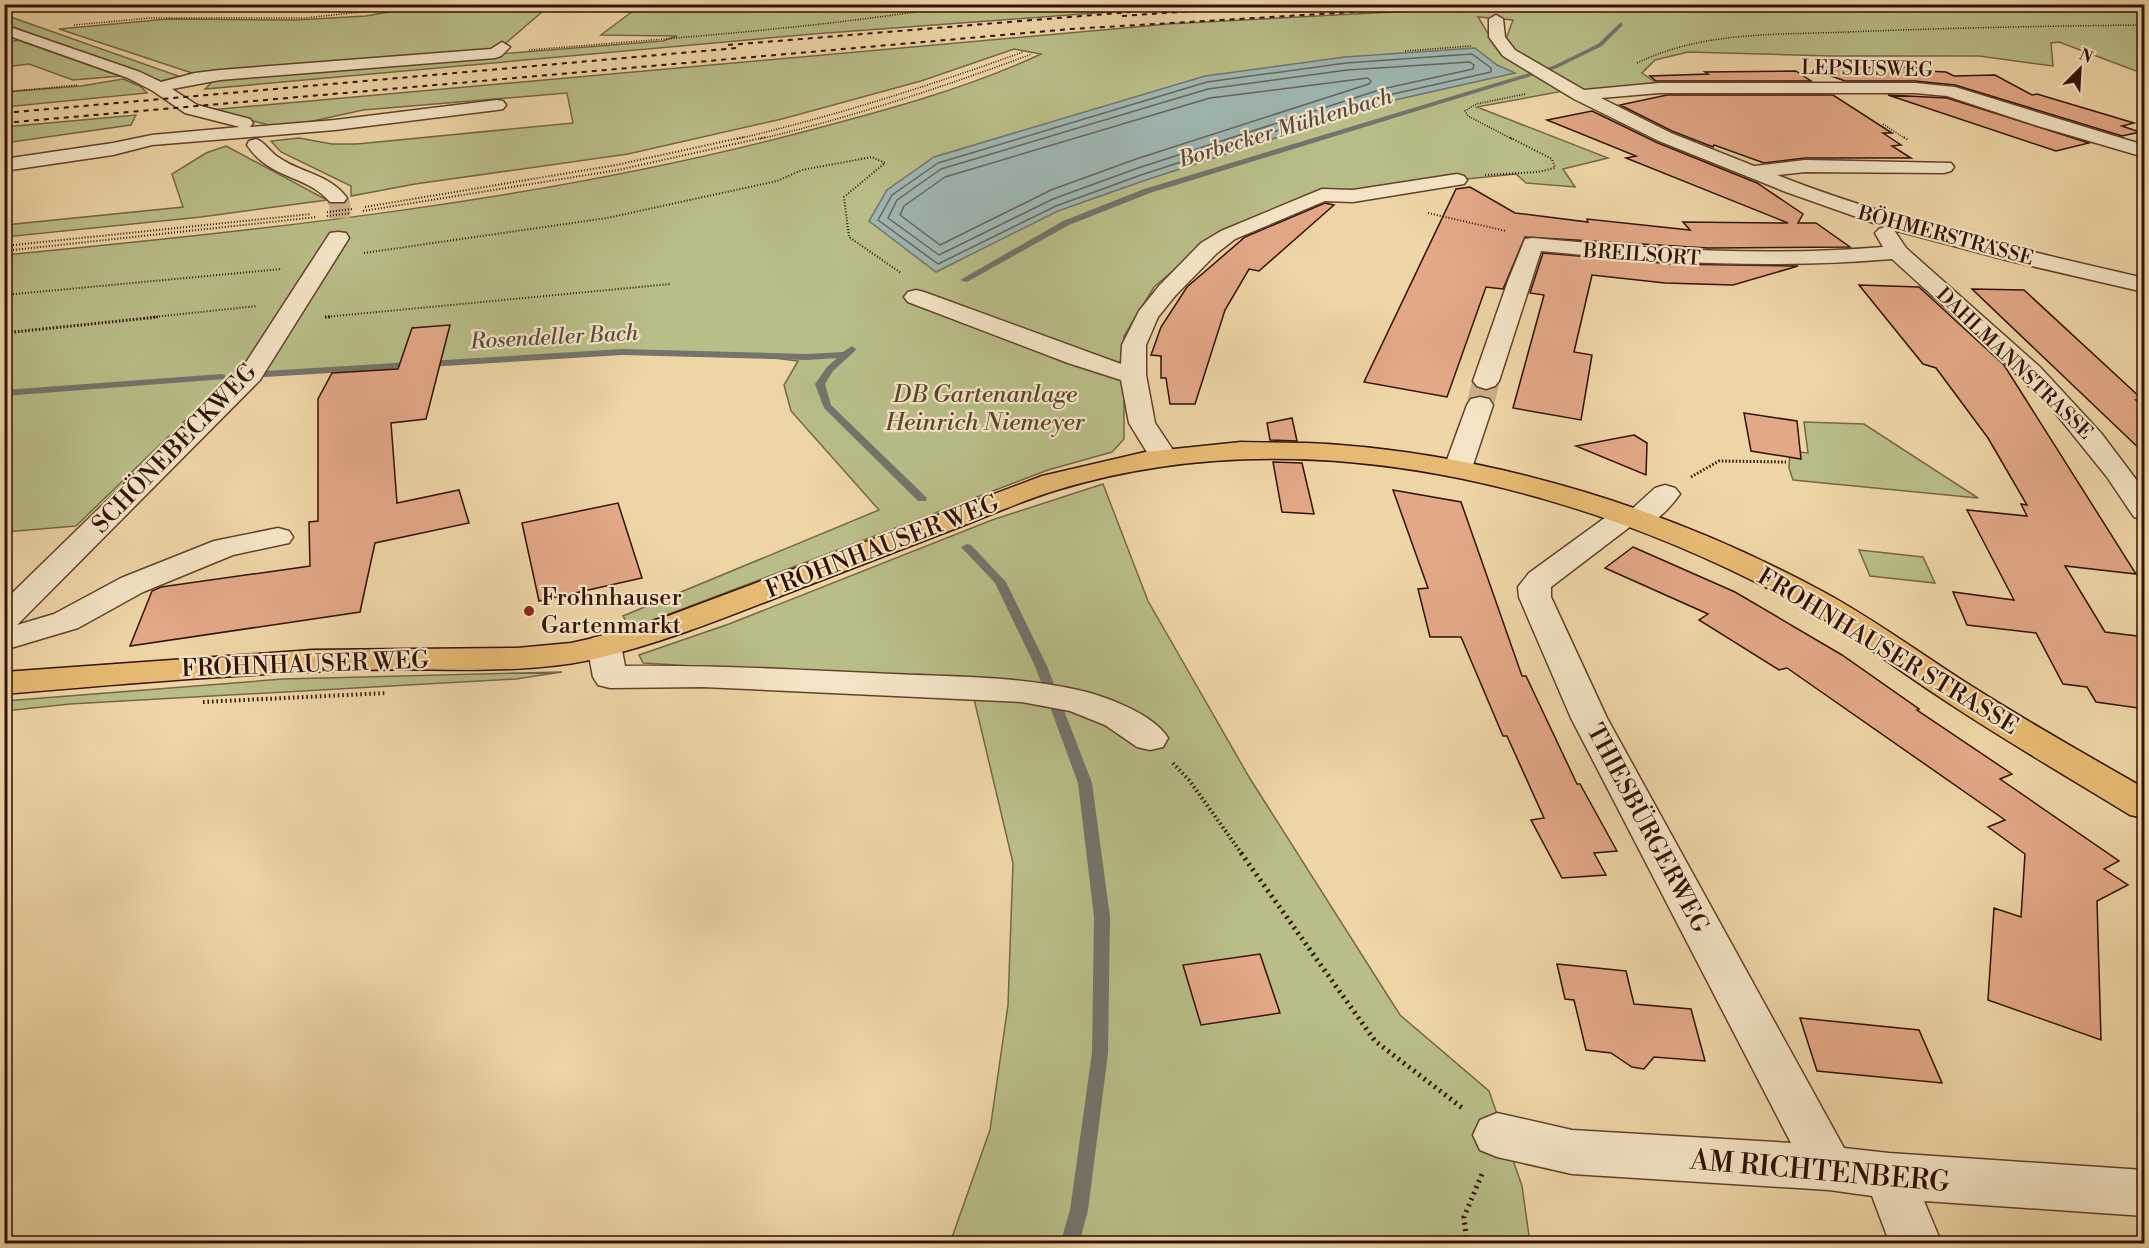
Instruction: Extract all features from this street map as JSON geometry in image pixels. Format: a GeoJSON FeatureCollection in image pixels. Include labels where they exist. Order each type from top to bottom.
{"type":"FeatureCollection","features":[{"type":"Feature","properties":{"kind":"main road","name":"FROHNHAUSER STRASSE"},"geometry":{"type":"LineString","coordinates":[[1163,456],[1240,452],[1310,452],[1384,457],[1458,468],[1558,493],[1632,517],[1746,565],[1811,598],[2021,733],[2145,805]]}},
{"type":"Feature","properties":{"kind":"main road","name":"FROHNHAUSER WEG"},"geometry":{"type":"LineString","coordinates":[[4,683],[129,672],[361,658],[511,657],[567,653],[660,631],[1049,482],[1122,462],[1163,456]]}},
{"type":"Feature","properties":{"kind":"street","name":"BÖHMERSTRASSE"},"geometry":{"type":"LineString","coordinates":[[1496,19],[1497,37],[1501,45],[1530,68],[1665,138],[1882,220],[2018,256],[2145,285]]}},
{"type":"Feature","properties":{"kind":"street"},"geometry":{"type":"LineString","coordinates":[[4,29],[134,75],[159,87],[197,112],[256,136],[266,157],[328,188],[339,210]]}},
{"type":"Feature","properties":{"kind":"street"},"geometry":{"type":"LineString","coordinates":[[159,87],[195,78],[220,75],[498,50]]}},
{"type":"Feature","properties":{"kind":"street","name":"LEPSIUSWEG"},"geometry":{"type":"LineString","coordinates":[[1566,87],[1915,88],[1949,91],[2044,122],[2145,151]]}},
{"type":"Feature","properties":{"kind":"street"},"geometry":{"type":"LineString","coordinates":[[152,140],[156,115],[182,104]]}},
{"type":"Feature","properties":{"kind":"street"},"geometry":{"type":"LineString","coordinates":[[4,165],[113,149],[152,140],[335,124],[497,105]]}},
{"type":"Feature","properties":{"kind":"street","name":"BÖHMERSTRASSE"},"geometry":{"type":"LineString","coordinates":[[1752,172],[1805,166],[1944,167]]}},
{"type":"Feature","properties":{"kind":"street"},"geometry":{"type":"LineString","coordinates":[[1163,456],[1142,423],[1133,375],[1134,345],[1147,316],[1167,291],[1209,248],[1228,235],[1322,195],[1353,196],[1457,180]]}},
{"type":"Feature","properties":{"kind":"street","name":"DAHLMANNSTRASSE"},"geometry":{"type":"LineString","coordinates":[[1882,220],[1897,252],[2078,419],[2104,451],[2145,511]]}},
{"type":"Feature","properties":{"kind":"street"},"geometry":{"type":"LineString","coordinates":[[1458,468],[1533,244]]}},
{"type":"Feature","properties":{"kind":"street","name":"BREILSORT"},"geometry":{"type":"LineString","coordinates":[[1533,244],[1650,255],[1743,260],[1839,258],[1897,252]]}},
{"type":"Feature","properties":{"kind":"street","name":"SCHÖNEBECKWEG"},"geometry":{"type":"LineString","coordinates":[[4,620],[251,375],[328,255]]}},
{"type":"Feature","properties":{"kind":"street"},"geometry":{"type":"LineString","coordinates":[[911,287],[1044,348],[1133,375]]}},
{"type":"Feature","properties":{"kind":"street","name":"THIESBÜRGERWEG"},"geometry":{"type":"LineString","coordinates":[[1665,494],[1540,580],[1534,587],[1535,597],[1589,718],[1829,1168]]}},
{"type":"Feature","properties":{"kind":"street"},"geometry":{"type":"LineString","coordinates":[[4,640],[66,621],[132,585],[190,561],[225,548],[278,537]]}},
{"type":"Feature","properties":{"kind":"street"},"geometry":{"type":"LineString","coordinates":[[604,645],[610,677],[703,676],[1022,692],[1078,701],[1118,717],[1150,738]]}},
{"type":"Feature","properties":{"kind":"street","name":"AM RICHTENBERG"},"geometry":{"type":"LineString","coordinates":[[1497,1135],[1572,1152],[1829,1168],[1889,1176],[2145,1193]]}},
{"type":"Feature","properties":{"kind":"street"},"geometry":{"type":"LineString","coordinates":[[1889,1176],[1916,1244]]}},
{"type":"Feature","properties":{"kind":"path"},"geometry":{"type":"LineString","coordinates":[[72,26],[150,18],[304,18],[390,9],[415,4]]}},
{"type":"Feature","properties":{"kind":"path"},"geometry":{"type":"LineString","coordinates":[[498,50],[696,36],[913,13],[967,4]]}},
{"type":"Feature","properties":{"kind":"path"},"geometry":{"type":"LineString","coordinates":[[1631,66],[1650,55],[1669,48],[1717,39],[1871,31],[2145,25]]}},
{"type":"Feature","properties":{"kind":"path"},"geometry":{"type":"LineString","coordinates":[[1406,51],[1474,46]]}},
{"type":"Feature","properties":{"kind":"path"},"geometry":{"type":"LineString","coordinates":[[1023,52],[961,76],[895,97],[748,137],[563,174],[373,208],[474,196],[577,178],[755,141],[901,101],[971,78],[1032,54]]}},
{"type":"Feature","properties":{"kind":"path"},"geometry":{"type":"LineString","coordinates":[[4,92],[89,84],[134,75]]}},
{"type":"Feature","properties":{"kind":"path"},"geometry":{"type":"LineString","coordinates":[[1499,172],[1540,173],[1555,168],[1552,159],[1468,116],[1465,111],[1467,108],[1544,89],[1566,87]]}},
{"type":"Feature","properties":{"kind":"path"},"geometry":{"type":"LineString","coordinates":[[4,296],[328,255],[350,256],[607,218],[777,181],[802,170],[872,157],[885,164],[844,197],[849,237],[911,287]]}},
{"type":"Feature","properties":{"kind":"path"},"geometry":{"type":"LineString","coordinates":[[4,251],[209,231],[339,210]]}},
{"type":"Feature","properties":{"kind":"path"},"geometry":{"type":"LineString","coordinates":[[1419,211],[1502,230],[1526,238],[1533,244]]}},
{"type":"Feature","properties":{"kind":"path"},"geometry":{"type":"LineString","coordinates":[[4,246],[316,213]]}},
{"type":"Feature","properties":{"kind":"path"},"geometry":{"type":"LineString","coordinates":[[4,333],[671,284]]}},
{"type":"Feature","properties":{"kind":"path"},"geometry":{"type":"LineString","coordinates":[[1665,494],[1719,461],[1785,462]]}},
{"type":"Feature","properties":{"kind":"path"},"geometry":{"type":"LineString","coordinates":[[192,703],[392,693]]}},
{"type":"Feature","properties":{"kind":"path"},"geometry":{"type":"LineString","coordinates":[[1150,738],[1189,780],[1376,1041],[1497,1135],[1464,1217],[1467,1244]]}},
{"type":"Feature","properties":{"kind":"green space","name":"DB Gartenanlage Heinrich Niemeyer"},"geometry":{"type":"Polygon","coordinates":[[[1547,4],[2144,5],[2144,74],[2059,42],[2051,43],[2053,66],[1979,56],[1830,56],[1688,52],[1655,60],[1642,73],[1664,88],[1580,94],[1511,53],[1506,39],[1513,20],[1478,17],[1500,50],[1569,90],[1477,107],[1608,158],[1563,169],[1575,187],[1526,183],[1516,174],[1336,192],[1202,246],[1154,287],[1124,336],[1124,439],[1112,452],[1048,470],[630,629],[623,616],[879,510],[791,411],[784,385],[798,361],[751,355],[613,351],[566,357],[272,373],[229,378],[76,526],[5,532],[5,255],[306,223],[406,210],[606,177],[705,156],[863,116],[954,89],[1041,54],[1014,49],[921,81],[782,119],[628,154],[415,184],[351,196],[351,186],[281,152],[271,141],[299,138],[332,144],[357,144],[573,123],[567,93],[363,110],[281,128],[209,110],[1168,24],[1547,4]]]}},
{"type":"Feature","properties":{"kind":"green space"},"geometry":{"type":"Polygon","coordinates":[[[427,5],[550,5],[506,43],[486,55],[663,41],[677,36],[601,35],[641,5],[1203,5],[813,34],[205,89],[215,79],[59,29],[168,19],[295,20],[366,16],[427,5]]]}},
{"type":"Feature","properties":{"kind":"green space"},"geometry":{"type":"Polygon","coordinates":[[[5,15],[181,77],[161,81],[5,24],[5,15]]]}},
{"type":"Feature","properties":{"kind":"green space"},"geometry":{"type":"Polygon","coordinates":[[[18,40],[120,76],[73,80],[29,64],[5,67],[5,43],[18,40]]]}},
{"type":"Feature","properties":{"kind":"green space"},"geometry":{"type":"Polygon","coordinates":[[[123,79],[140,86],[147,93],[5,107],[5,92],[81,86],[123,79]]]}},
{"type":"Feature","properties":{"kind":"green space"},"geometry":{"type":"Polygon","coordinates":[[[136,115],[131,125],[5,143],[5,127],[136,115]]]}},
{"type":"Feature","properties":{"kind":"green space"},"geometry":{"type":"Polygon","coordinates":[[[226,146],[327,200],[201,217],[5,237],[5,225],[183,207],[172,174],[206,153],[226,146]]]}},
{"type":"Feature","properties":{"kind":"green space"},"geometry":{"type":"Polygon","coordinates":[[[1804,422],[1864,424],[1978,498],[1793,480],[1789,468],[1790,451],[1808,453],[1804,422]]]}},
{"type":"Feature","properties":{"kind":"green space"},"geometry":{"type":"Polygon","coordinates":[[[1103,484],[1148,601],[1249,777],[1400,1015],[1489,1091],[1522,1186],[1530,1243],[950,1243],[990,1130],[1008,1005],[1013,863],[974,699],[964,682],[643,663],[639,655],[729,624],[992,520],[1103,484]]]}},
{"type":"Feature","properties":{"kind":"green space"},"geometry":{"type":"Polygon","coordinates":[[[1859,550],[1923,557],[1935,583],[1870,576],[1859,550]]]}},
{"type":"Feature","properties":{"kind":"green space"},"geometry":{"type":"Polygon","coordinates":[[[562,672],[516,679],[70,704],[5,711],[5,701],[283,679],[562,672]]]}},
{"type":"Feature","properties":{"kind":"water"},"geometry":{"type":"Polygon","coordinates":[[[1475,48],[1497,65],[1515,73],[1386,102],[1143,181],[1058,211],[936,272],[869,221],[887,190],[934,157],[1205,76],[1345,57],[1475,48]]]}},
{"type":"Feature","properties":{"kind":"building"},"geometry":{"type":"Polygon","coordinates":[[[1918,67],[1926,71],[1946,72],[1954,76],[1995,75],[2032,95],[2037,94],[2134,123],[2122,126],[2140,132],[2122,136],[1955,85],[1915,81],[1845,81],[1823,73],[1824,68],[1918,67]]]}},
{"type":"Feature","properties":{"kind":"building"},"geometry":{"type":"Polygon","coordinates":[[[1796,71],[1811,81],[1656,81],[1650,76],[1708,74],[1705,72],[1796,71]]]}},
{"type":"Feature","properties":{"kind":"building"},"geometry":{"type":"Polygon","coordinates":[[[1667,95],[1833,95],[1892,133],[1883,133],[1901,145],[1892,146],[1911,158],[1805,158],[1764,163],[1672,131],[1620,105],[1667,95]]]}},
{"type":"Feature","properties":{"kind":"building"},"geometry":{"type":"Polygon","coordinates":[[[1888,95],[1947,98],[2089,143],[2056,151],[1888,95]]]}},
{"type":"Feature","properties":{"kind":"building"},"geometry":{"type":"Polygon","coordinates":[[[1592,111],[1658,143],[1757,183],[1803,214],[1798,223],[1816,223],[1850,247],[1708,248],[1525,237],[1503,289],[1486,287],[1447,397],[1364,382],[1456,189],[1470,187],[1515,213],[1588,222],[1587,219],[1690,230],[1683,222],[1788,223],[1626,158],[1636,156],[1547,120],[1592,111]]]}},
{"type":"Feature","properties":{"kind":"building"},"geometry":{"type":"Polygon","coordinates":[[[1325,203],[1334,205],[1259,271],[1249,269],[1225,310],[1195,404],[1170,404],[1166,378],[1161,378],[1161,356],[1151,355],[1161,327],[1187,287],[1245,237],[1325,203]]]}},
{"type":"Feature","properties":{"kind":"building"},"geometry":{"type":"Polygon","coordinates":[[[1543,253],[1673,264],[1798,266],[1733,285],[1665,283],[1592,275],[1574,352],[1592,355],[1581,420],[1513,408],[1544,295],[1530,293],[1543,253]]]}},
{"type":"Feature","properties":{"kind":"building"},"geometry":{"type":"Polygon","coordinates":[[[1859,285],[1919,287],[2004,365],[2136,574],[2065,566],[2105,632],[2145,637],[2145,709],[2096,702],[2087,687],[2063,684],[2036,633],[1967,625],[1953,592],[2014,600],[1967,510],[2027,516],[2021,504],[2027,505],[1988,438],[1936,368],[1923,364],[1859,285]]]}},
{"type":"Feature","properties":{"kind":"building"},"geometry":{"type":"Polygon","coordinates":[[[1972,289],[2024,290],[2143,400],[2136,400],[2145,408],[2145,454],[1972,289]]]}},
{"type":"Feature","properties":{"kind":"building"},"geometry":{"type":"Polygon","coordinates":[[[450,325],[426,419],[391,423],[397,503],[459,490],[469,523],[375,543],[360,612],[130,646],[152,591],[161,587],[310,566],[309,522],[318,521],[318,399],[332,373],[398,369],[412,328],[450,325]]]}},
{"type":"Feature","properties":{"kind":"building"},"geometry":{"type":"Polygon","coordinates":[[[1744,413],[1797,421],[1801,459],[1751,451],[1744,413]]]}},
{"type":"Feature","properties":{"kind":"building"},"geometry":{"type":"Polygon","coordinates":[[[1292,418],[1297,441],[1270,440],[1267,423],[1292,418]]]}},
{"type":"Feature","properties":{"kind":"building"},"geometry":{"type":"Polygon","coordinates":[[[1634,435],[1647,443],[1646,475],[1576,446],[1634,435]]]}},
{"type":"Feature","properties":{"kind":"building"},"geometry":{"type":"Polygon","coordinates":[[[1273,462],[1302,463],[1314,514],[1282,512],[1273,462]]]}},
{"type":"Feature","properties":{"kind":"building"},"geometry":{"type":"Polygon","coordinates":[[[1393,490],[1461,502],[1522,676],[1526,676],[1577,784],[1580,784],[1617,851],[1594,853],[1606,875],[1562,878],[1531,820],[1544,818],[1507,736],[1503,736],[1461,637],[1430,637],[1418,589],[1428,588],[1393,490]]]}},
{"type":"Feature","properties":{"kind":"building"},"geometry":{"type":"Polygon","coordinates":[[[618,503],[642,578],[539,601],[522,523],[618,503]]]}},
{"type":"Feature","properties":{"kind":"building"},"geometry":{"type":"Polygon","coordinates":[[[1633,547],[1735,592],[1842,655],[1919,709],[1917,710],[2012,774],[2000,779],[2119,861],[2104,869],[2128,885],[2097,901],[2101,1040],[1988,1000],[1994,908],[2021,917],[2025,854],[1988,827],[2005,820],[1787,668],[1779,670],[1699,620],[1708,614],[1605,568],[1633,547]]]}},
{"type":"Feature","properties":{"kind":"building"},"geometry":{"type":"Polygon","coordinates":[[[1260,954],[1280,1013],[1201,1025],[1183,965],[1260,954]]]}},
{"type":"Feature","properties":{"kind":"building"},"geometry":{"type":"Polygon","coordinates":[[[1557,964],[1626,971],[1634,1004],[1691,1009],[1705,1061],[1654,1057],[1644,1069],[1632,1067],[1611,1053],[1586,1050],[1574,1000],[1565,999],[1557,964]]]}},
{"type":"Feature","properties":{"kind":"building"},"geometry":{"type":"Polygon","coordinates":[[[1800,1018],[1919,1030],[1942,1083],[1817,1071],[1800,1018]]]}},
{"type":"Feature","properties":{"kind":"waterway","name":"Borbecker Mühlenbach"},"geometry":{"type":"LineString","coordinates":[[964,280],[1066,223],[1147,191],[1555,67],[1600,45],[1621,24]]}},
{"type":"Feature","properties":{"kind":"waterway","name":"Borbecker Mühlenbach"},"geometry":{"type":"LineString","coordinates":[[852,349],[830,369],[820,384],[827,406],[922,499]]}},
{"type":"Feature","properties":{"kind":"waterway","name":"Rosendeller Bach"},"geometry":{"type":"LineString","coordinates":[[265,374],[622,352],[807,357],[844,355]]}},
{"type":"Feature","properties":{"kind":"waterway","name":"Rosendeller Bach"},"geometry":{"type":"LineString","coordinates":[[4,393],[222,377]]}},
{"type":"Feature","properties":{"kind":"waterway","name":"Borbecker Mühlenbach"},"geometry":{"type":"LineString","coordinates":[[967,547],[1000,582],[1041,666],[1085,783],[1102,917],[1100,1053],[1079,1210],[1069,1244]]}},
{"type":"Feature","properties":{"kind":"tunnel"},"geometry":{"type":"LineString","coordinates":[[1496,19],[1498,4]]}},
{"type":"Feature","properties":{"kind":"tunnel"},"geometry":{"type":"LineString","coordinates":[[337,198],[340,205],[338,238]]}},
{"type":"Feature","properties":{"kind":"tunnel"},"geometry":{"type":"LineString","coordinates":[[1480,405],[1486,381]]}},
{"type":"Feature","properties":{"kind":"railway"},"geometry":{"type":"LineString","coordinates":[[1122,16],[1294,4]]}},
{"type":"Feature","properties":{"kind":"railway"},"geometry":{"type":"LineString","coordinates":[[4,123],[1071,29],[1488,4]]}},
{"type":"Feature","properties":{"kind":"railway"},"geometry":{"type":"LineString","coordinates":[[728,45],[1131,12]]}},
{"type":"Feature","properties":{"kind":"railway"},"geometry":{"type":"LineString","coordinates":[[4,113],[737,48]]}},
{"type":"Feature","properties":{"kind":"place","name":"Frohnhauser Gartenmarkt"},"geometry":{"type":"Point","coordinates":[529,611]}}]}
